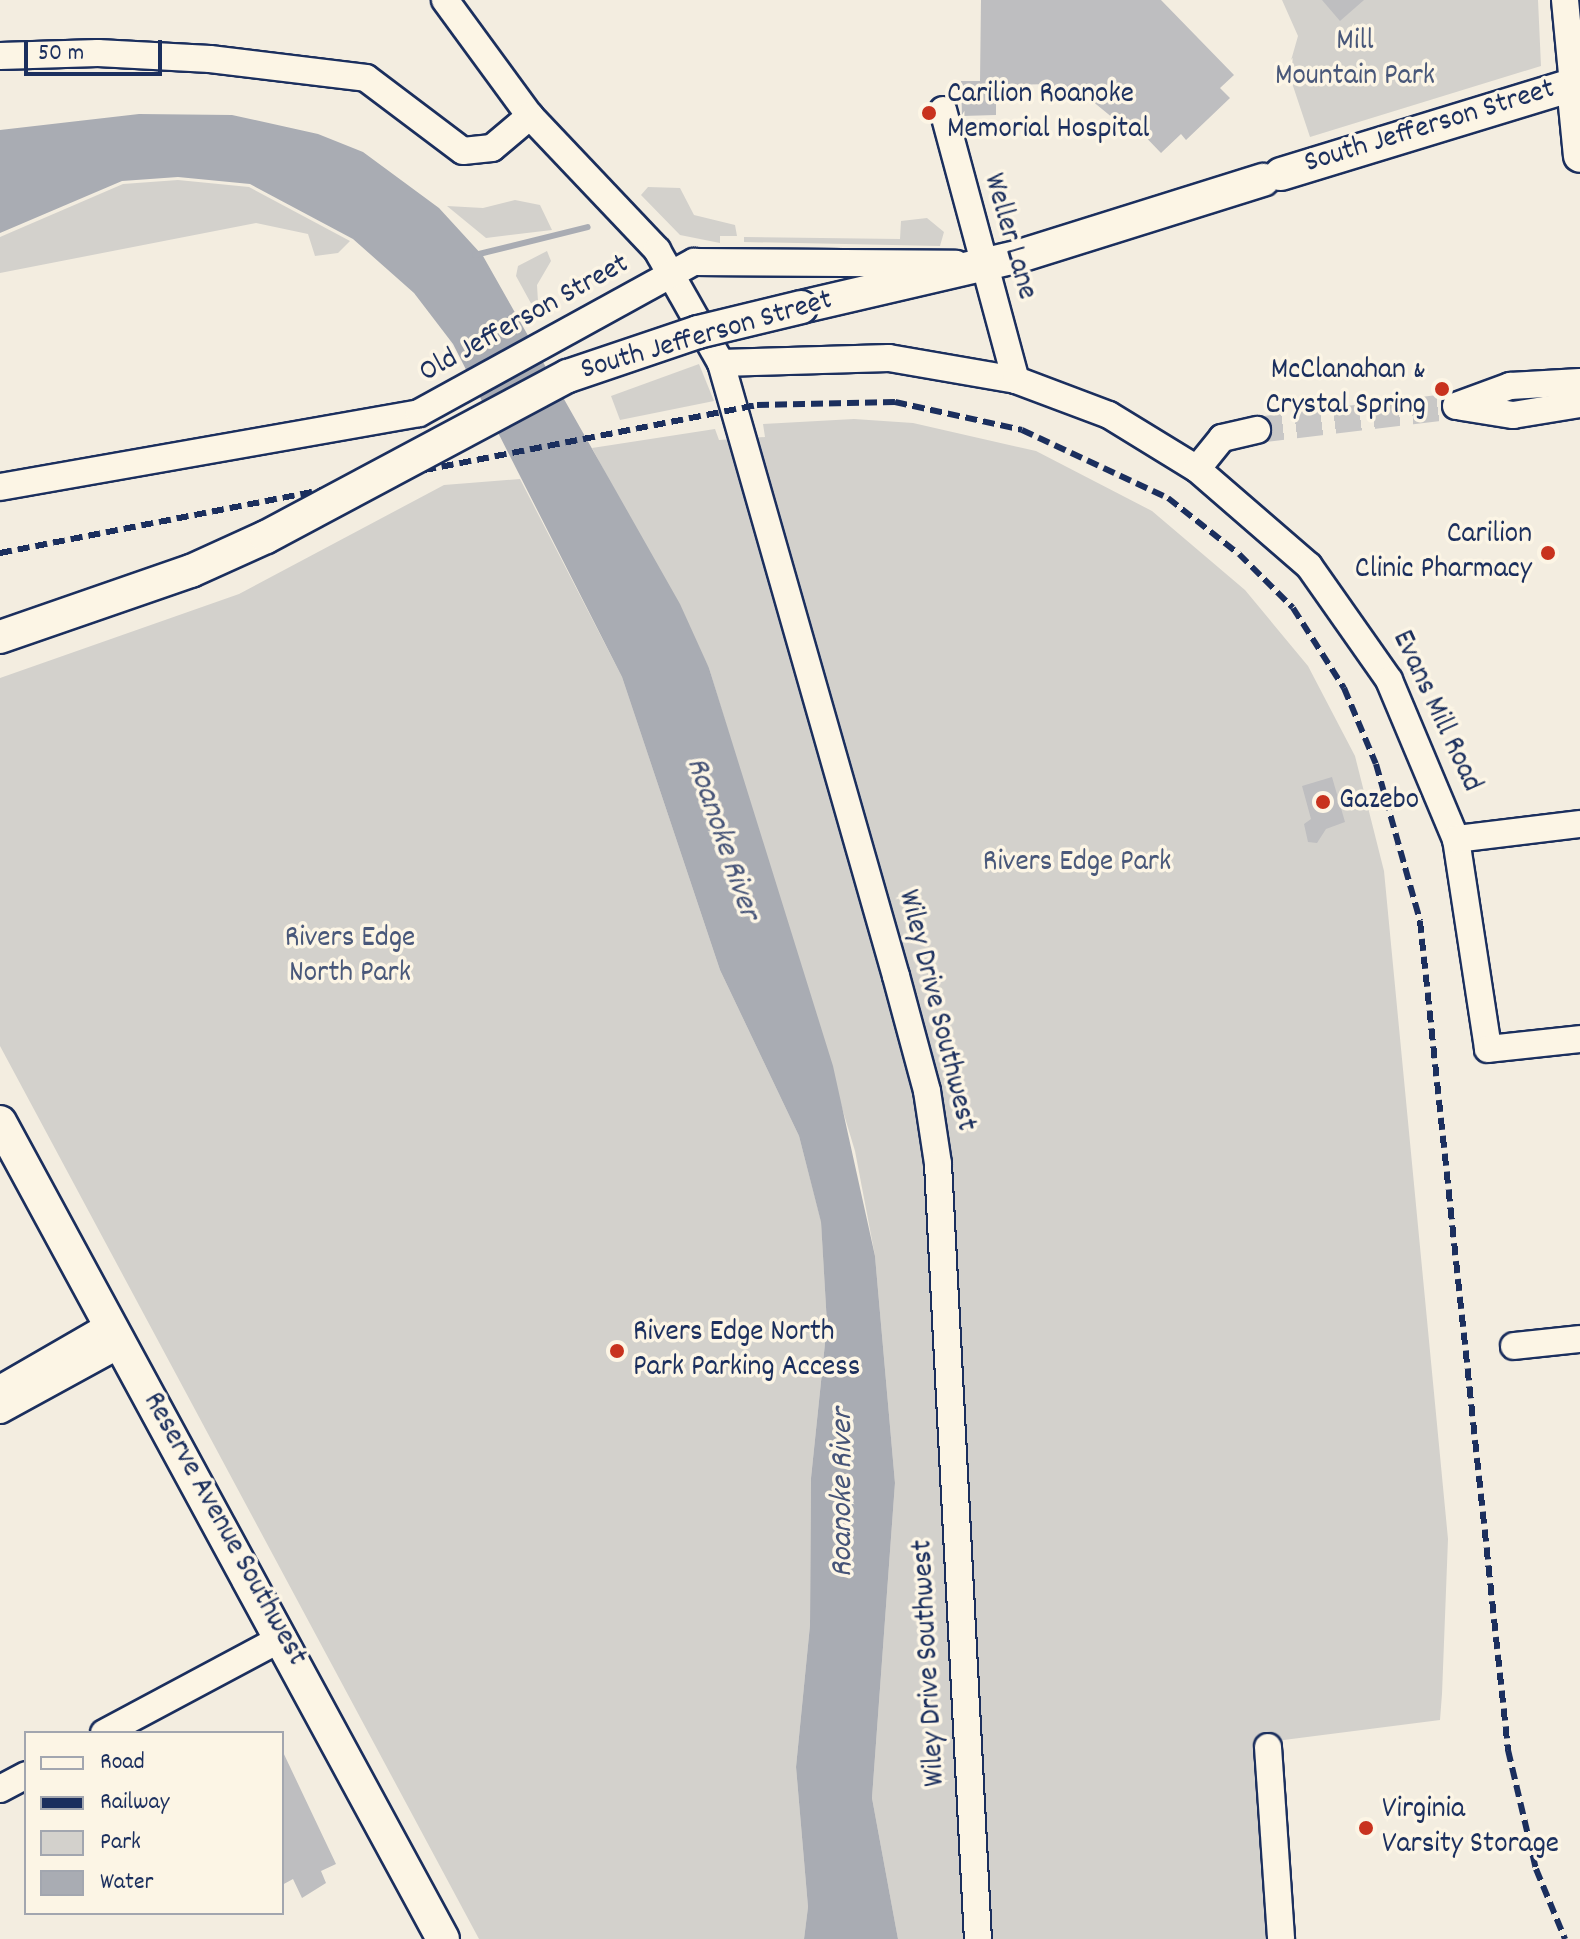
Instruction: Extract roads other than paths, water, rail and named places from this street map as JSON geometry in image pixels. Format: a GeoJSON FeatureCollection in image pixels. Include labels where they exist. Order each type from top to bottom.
{"type":"FeatureCollection","features":[{"type":"Feature","properties":{"kind":"main road"},"geometry":{"type":"LineString","coordinates":[[1576,84],[1580,156]]}},
{"type":"Feature","properties":{"kind":"main road","name":"South Jefferson Street"},"geometry":{"type":"LineString","coordinates":[[0,637],[191,571],[266,537],[568,376],[698,332],[984,266],[1576,84]]}},
{"type":"Feature","properties":{"kind":"main road","name":"Reserve Avenue Southwest"},"geometry":{"type":"LineString","coordinates":[[0,1122],[443,1939]]}},
{"type":"Feature","properties":{"kind":"street","name":"Wiley Drive Southwest"},"geometry":{"type":"LineString","coordinates":[[445,0],[530,116],[630,218],[674,273],[721,363],[931,1111],[978,1939]]}},
{"type":"Feature","properties":{"kind":"street"},"geometry":{"type":"LineString","coordinates":[[1565,0],[1576,84]]}},
{"type":"Feature","properties":{"kind":"street"},"geometry":{"type":"LineString","coordinates":[[0,56],[98,53],[210,59],[366,78],[448,142],[477,153],[492,148],[530,116]]}},
{"type":"Feature","properties":{"kind":"street","name":"Weller Lane"},"geometry":{"type":"LineString","coordinates":[[943,110],[1016,380]]}},
{"type":"Feature","properties":{"kind":"street","name":"Old Jefferson Street"},"geometry":{"type":"LineString","coordinates":[[0,487],[444,404],[595,321],[674,273],[713,258],[984,266]]}},
{"type":"Feature","properties":{"kind":"street","name":"Evans Mill Road"},"geometry":{"type":"LineString","coordinates":[[721,363],[889,358],[1016,380],[1109,415],[1197,469],[1309,566],[1366,640],[1419,743],[1456,839],[1488,1049],[1580,1039]]}},
{"type":"Feature","properties":{"kind":"street"},"geometry":{"type":"LineString","coordinates":[[1580,382],[1510,386],[1456,406],[1513,415],[1580,404]]}},
{"type":"Feature","properties":{"kind":"street"},"geometry":{"type":"LineString","coordinates":[[1197,469],[1222,438],[1257,430]]}},
{"type":"Feature","properties":{"kind":"street"},"geometry":{"type":"LineString","coordinates":[[1456,839],[1580,824]]}},
{"type":"Feature","properties":{"kind":"street"},"geometry":{"type":"LineString","coordinates":[[0,1389],[116,1335]]}},
{"type":"Feature","properties":{"kind":"street"},"geometry":{"type":"LineString","coordinates":[[0,1410],[116,1335]]}},
{"type":"Feature","properties":{"kind":"street"},"geometry":{"type":"LineString","coordinates":[[1514,1346],[1580,1339]]}},
{"type":"Feature","properties":{"kind":"street"},"geometry":{"type":"LineString","coordinates":[[108,1731],[282,1638]]}},
{"type":"Feature","properties":{"kind":"street"},"geometry":{"type":"LineString","coordinates":[[1268,1747],[1281,1939]]}},
{"type":"Feature","properties":{"kind":"street"},"geometry":{"type":"LineString","coordinates":[[0,1789],[24,1776]]}},
{"type":"Feature","properties":{"kind":"water","name":"Roanoke River"},"geometry":{"type":"Polygon","coordinates":[[[139,114],[232,115],[318,134],[363,152],[439,208],[483,256],[680,604],[709,668],[833,1066],[875,1256],[895,1483],[872,1798],[898,1939],[804,1939],[808,1907],[796,1767],[810,1625],[811,1478],[827,1324],[821,1222],[799,1136],[720,970],[622,677],[453,344],[414,293],[353,239],[250,184],[178,177],[122,181],[0,233],[0,130],[139,114]]]}},
{"type":"Feature","properties":{"kind":"waterway"},"geometry":{"type":"LineString","coordinates":[[475,255],[588,227]]}},
{"type":"Feature","properties":{"kind":"tunnel"},"geometry":{"type":"LineString","coordinates":[[1257,430],[1456,406]]}},
{"type":"Feature","properties":{"kind":"railway"},"geometry":{"type":"LineString","coordinates":[[0,553],[757,405],[895,402],[1022,430],[1168,498],[1239,554],[1293,608],[1344,688],[1376,764],[1420,921],[1508,1750],[1536,1869],[1565,1939]]}},
{"type":"Feature","properties":{"kind":"place","name":"Carilion Roanoke Memorial Hospital"},"geometry":{"type":"Point","coordinates":[929,113]}},
{"type":"Feature","properties":{"kind":"place","name":"McClanahan & Crystal Spring"},"geometry":{"type":"Point","coordinates":[1442,389]}},
{"type":"Feature","properties":{"kind":"place","name":"Carilion Clinic Pharmacy"},"geometry":{"type":"Point","coordinates":[1548,553]}},
{"type":"Feature","properties":{"kind":"place","name":"Gazebo"},"geometry":{"type":"Point","coordinates":[1323,802]}},
{"type":"Feature","properties":{"kind":"place","name":"Rivers Edge North Park Parking Access"},"geometry":{"type":"Point","coordinates":[617,1351]}},
{"type":"Feature","properties":{"kind":"place","name":"Virginia Varsity Storage"},"geometry":{"type":"Point","coordinates":[1366,1828]}},
{"type":"Feature","properties":{"kind":"park label","name":"Mill Mountain Park"},"geometry":{"type":"Point","coordinates":[1355,60]}},
{"type":"Feature","properties":{"kind":"park label","name":"Rivers Edge Park"},"geometry":{"type":"Point","coordinates":[1077,864]}},
{"type":"Feature","properties":{"kind":"park label","name":"Rivers Edge North Park"},"geometry":{"type":"Point","coordinates":[350,957]}}]}
